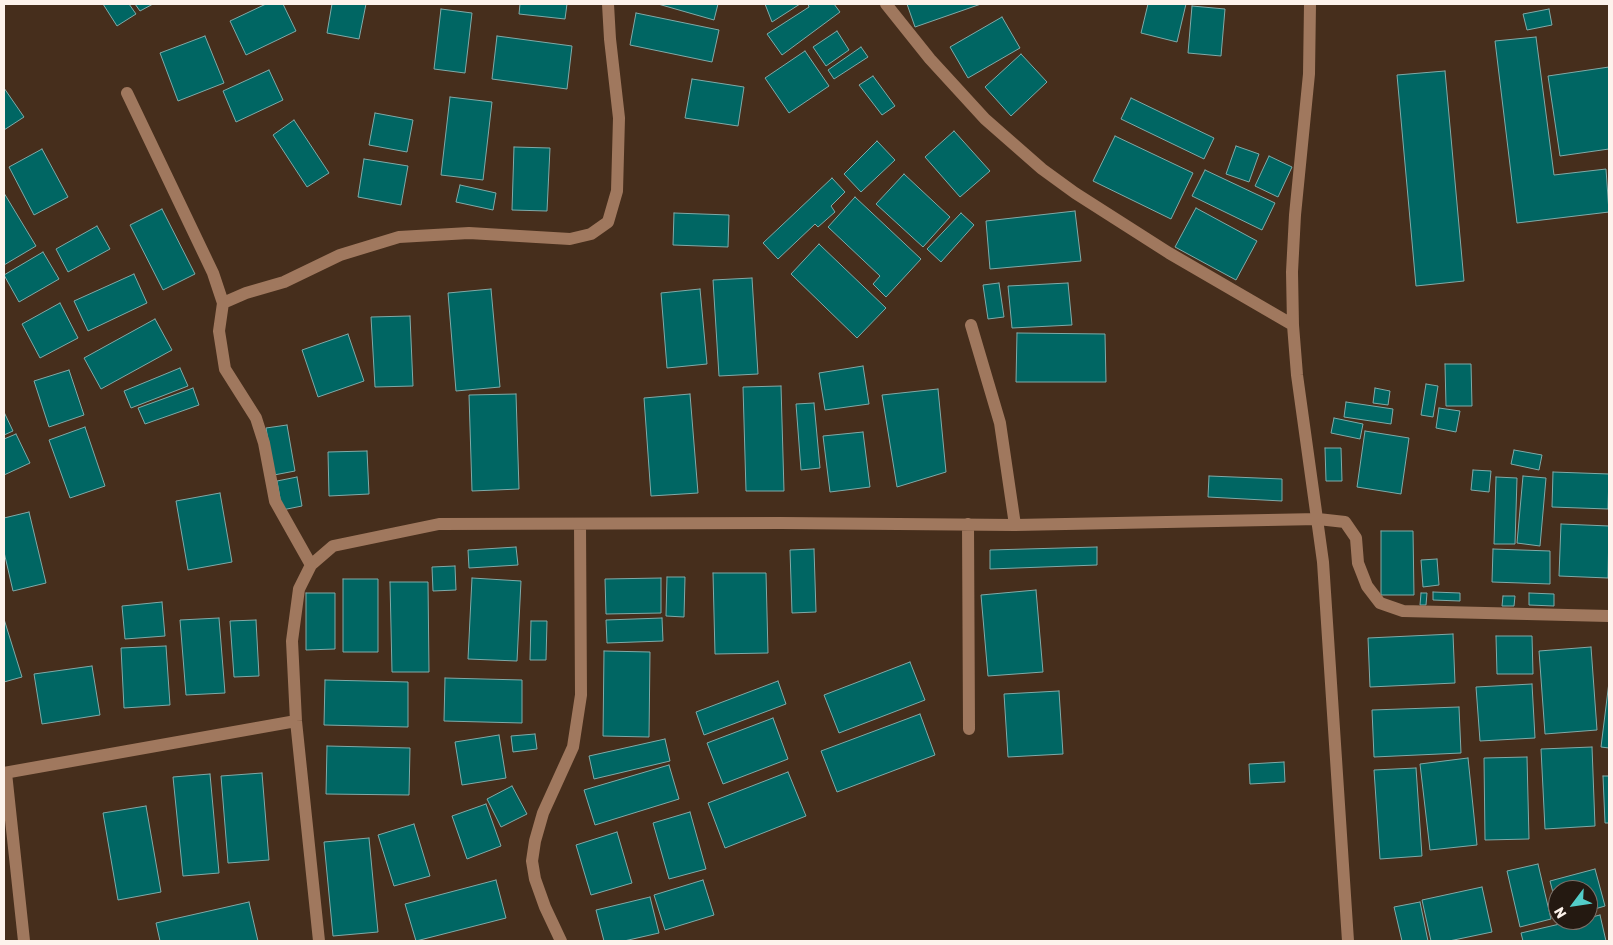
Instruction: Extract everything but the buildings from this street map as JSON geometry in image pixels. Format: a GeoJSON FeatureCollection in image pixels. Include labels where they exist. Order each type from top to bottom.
{"type":"FeatureCollection","features":[{"type":"Feature","properties":{"kind":"street"},"geometry":{"type":"LineString","coordinates":[[223,303],[246,293],[284,282],[340,254],[399,237],[469,233],[570,239],[591,234],[608,222],[617,192],[619,118],[608,4]]}},
{"type":"Feature","properties":{"kind":"street"},"geometry":{"type":"LineString","coordinates":[[886,4],[930,59],[985,120],[1042,168],[1075,193],[1169,253],[1293,324]]}},
{"type":"Feature","properties":{"kind":"street"},"geometry":{"type":"LineString","coordinates":[[1310,4],[1310,74],[1295,215],[1292,272],[1293,324],[1297,375],[1318,519],[1329,652],[1348,941]]}},
{"type":"Feature","properties":{"kind":"street"},"geometry":{"type":"LineString","coordinates":[[126,93],[213,274],[223,303],[219,331],[225,369],[256,418],[264,442],[275,501],[311,565]]}},
{"type":"Feature","properties":{"kind":"street"},"geometry":{"type":"LineString","coordinates":[[972,325],[1000,423],[1015,524]]}},
{"type":"Feature","properties":{"kind":"street"},"geometry":{"type":"LineString","coordinates":[[319,941],[296,721],[292,641],[298,589],[311,565],[334,546],[439,524],[1015,524],[1318,519],[1345,522],[1356,538],[1358,563],[1367,586],[1380,603],[1403,610],[1609,616]]}},
{"type":"Feature","properties":{"kind":"street"},"geometry":{"type":"LineString","coordinates":[[561,941],[545,907],[535,879],[532,861],[535,841],[543,813],[573,747],[581,695],[580,524]]}},
{"type":"Feature","properties":{"kind":"street"},"geometry":{"type":"LineString","coordinates":[[968,524],[969,729]]}},
{"type":"Feature","properties":{"kind":"street"},"geometry":{"type":"LineString","coordinates":[[24,941],[5,773],[296,721]]}}]}
